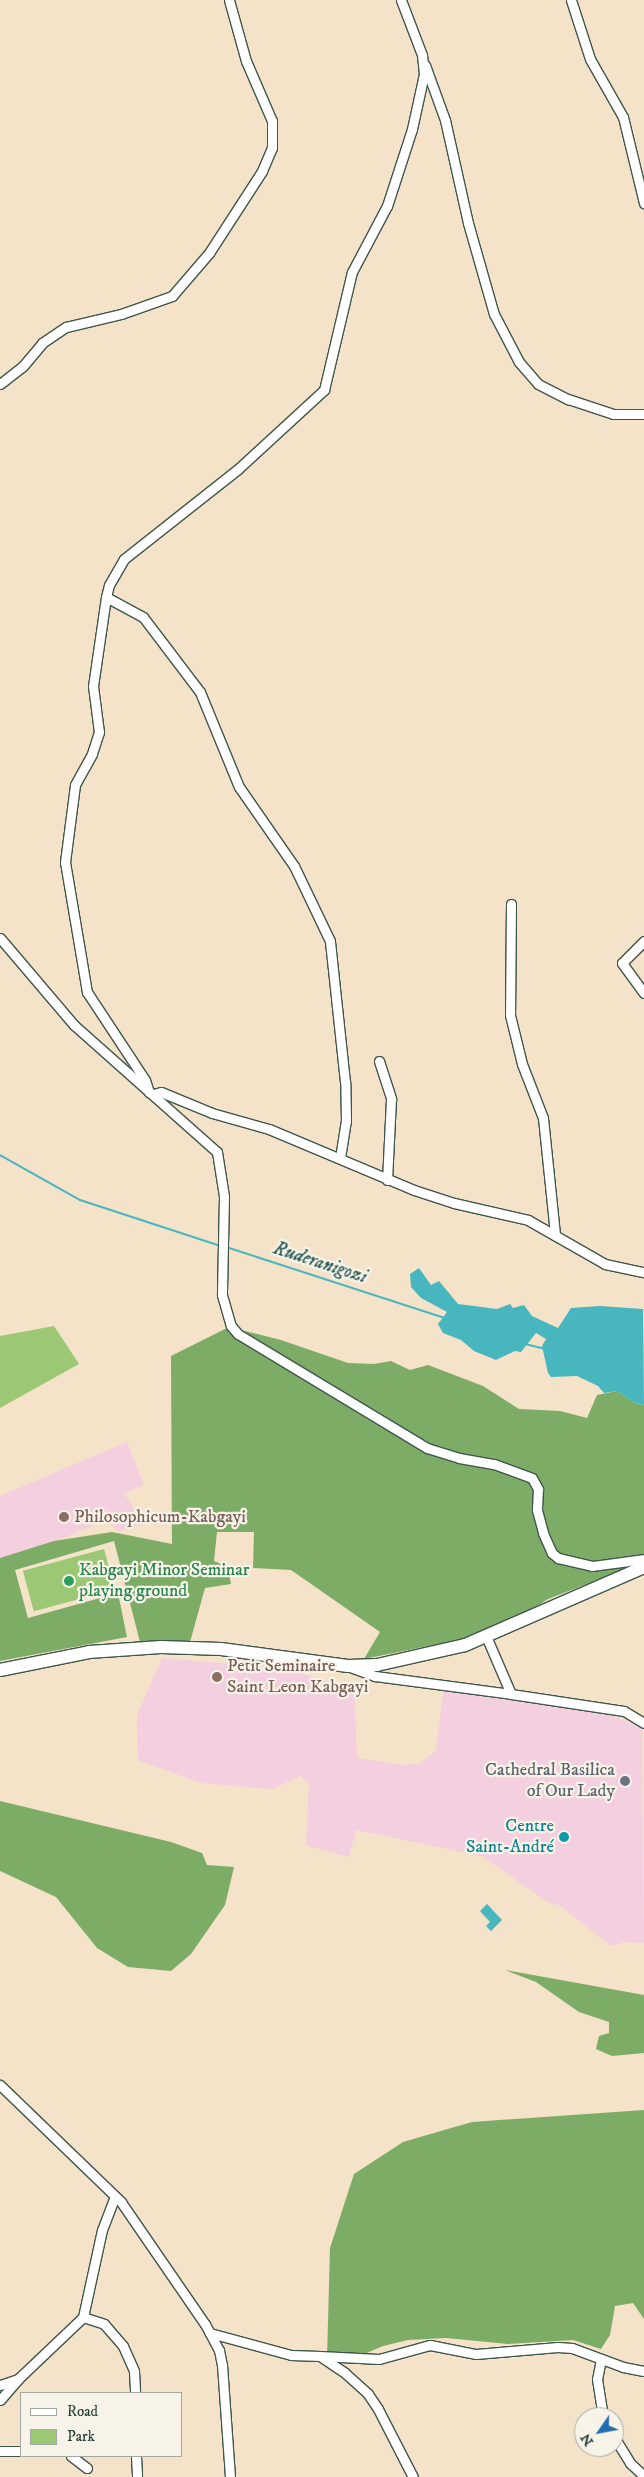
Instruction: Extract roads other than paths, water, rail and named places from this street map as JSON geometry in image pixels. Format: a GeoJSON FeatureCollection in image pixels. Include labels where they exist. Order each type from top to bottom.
{"type":"FeatureCollection","features":[{"type":"Feature","properties":{"kind":"highway"},"geometry":{"type":"LineString","coordinates":[[0,1670],[89,1652],[169,1647],[260,1653],[348,1666],[377,1665],[440,1653],[486,1636],[644,1567]]}},
{"type":"Feature","properties":{"kind":"street"},"geometry":{"type":"LineString","coordinates":[[0,384],[23,366],[49,338],[66,327],[121,314],[172,296],[209,253],[262,171],[272,148],[272,121],[246,60],[229,0]]}},
{"type":"Feature","properties":{"kind":"street"},"geometry":{"type":"LineString","coordinates":[[401,0],[445,120],[468,223],[494,314],[518,362],[538,384],[568,399],[613,414],[644,414]]}},
{"type":"Feature","properties":{"kind":"street"},"geometry":{"type":"LineString","coordinates":[[571,0],[590,58],[623,117],[644,203]]}},
{"type":"Feature","properties":{"kind":"street"},"geometry":{"type":"LineString","coordinates":[[151,1093],[146,1080],[87,992],[65,862],[75,785],[92,754],[98,732],[93,686],[109,585],[124,559],[238,469],[324,390],[349,279],[366,241],[387,206],[412,129],[425,65]]}},
{"type":"Feature","properties":{"kind":"street"},"geometry":{"type":"LineString","coordinates":[[106,597],[143,617],[200,692],[239,787],[294,866],[330,941],[346,1096],[340,1158]]}},
{"type":"Feature","properties":{"kind":"street"},"geometry":{"type":"LineString","coordinates":[[511,904],[510,1015],[522,1064],[543,1118],[555,1234]]}},
{"type":"Feature","properties":{"kind":"street"},"geometry":{"type":"LineString","coordinates":[[0,938],[74,1025],[216,1152],[222,1172],[222,1295],[231,1326],[238,1334],[427,1448],[459,1458],[494,1464],[532,1478],[538,1489],[537,1510],[543,1534],[552,1554],[558,1558],[599,1566],[644,1559]]}},
{"type":"Feature","properties":{"kind":"street"},"geometry":{"type":"LineString","coordinates":[[644,941],[622,963],[644,993]]}},
{"type":"Feature","properties":{"kind":"street"},"geometry":{"type":"LineString","coordinates":[[379,1061],[391,1099],[387,1180]]}},
{"type":"Feature","properties":{"kind":"street"},"geometry":{"type":"LineString","coordinates":[[151,1093],[161,1092],[340,1158],[387,1180],[454,1203],[528,1220],[605,1264],[644,1272]]}},
{"type":"Feature","properties":{"kind":"street"},"geometry":{"type":"LineString","coordinates":[[486,1636],[511,1694]]}},
{"type":"Feature","properties":{"kind":"street"},"geometry":{"type":"LineString","coordinates":[[348,1666],[375,1676],[624,1711],[644,1723]]}},
{"type":"Feature","properties":{"kind":"street"},"geometry":{"type":"LineString","coordinates":[[0,2085],[126,2208],[210,2333],[222,2365],[230,2477]]}},
{"type":"Feature","properties":{"kind":"street"},"geometry":{"type":"LineString","coordinates":[[0,2400],[18,2379],[83,2317],[102,2230],[115,2196]]}},
{"type":"Feature","properties":{"kind":"street"},"geometry":{"type":"LineString","coordinates":[[83,2317],[104,2324],[123,2346],[134,2371],[135,2392]]}},
{"type":"Feature","properties":{"kind":"street"},"geometry":{"type":"LineString","coordinates":[[210,2333],[291,2355],[380,2359],[430,2345],[476,2354],[572,2348],[601,2359],[644,2371]]}},
{"type":"Feature","properties":{"kind":"street"},"geometry":{"type":"LineString","coordinates":[[320,2356],[368,2394],[413,2477]]}},
{"type":"Feature","properties":{"kind":"street"},"geometry":{"type":"LineString","coordinates":[[601,2359],[597,2379],[601,2407]]}},
{"type":"Feature","properties":{"kind":"street"},"geometry":{"type":"LineString","coordinates":[[0,2386],[18,2379]]}},
{"type":"Feature","properties":{"kind":"street"},"geometry":{"type":"LineString","coordinates":[[0,2451],[20,2451]]}},
{"type":"Feature","properties":{"kind":"street"},"geometry":{"type":"LineString","coordinates":[[624,2453],[630,2463],[644,2476]]}},
{"type":"Feature","properties":{"kind":"street"},"geometry":{"type":"LineString","coordinates":[[72,2457],[87,2468]]}},
{"type":"Feature","properties":{"kind":"street"},"geometry":{"type":"LineString","coordinates":[[136,2457],[137,2477]]}},
{"type":"Feature","properties":{"kind":"water"},"geometry":{"type":"Polygon","coordinates":[[[419,1268],[431,1285],[439,1281],[458,1304],[497,1309],[510,1304],[513,1308],[524,1305],[532,1316],[558,1328],[571,1308],[600,1306],[643,1309],[644,1405],[633,1402],[617,1391],[604,1393],[598,1386],[577,1376],[551,1377],[548,1373],[542,1346],[546,1339],[536,1333],[521,1352],[515,1351],[496,1360],[474,1351],[461,1340],[443,1333],[438,1324],[447,1312],[421,1298],[411,1287],[410,1274],[419,1268]]]}},
{"type":"Feature","properties":{"kind":"water"},"geometry":{"type":"Polygon","coordinates":[[[487,1904],[502,1920],[491,1931],[486,1926],[490,1922],[480,1911],[487,1904]]]}},
{"type":"Feature","properties":{"kind":"waterway","name":"Ruderanigozi"},"geometry":{"type":"LineString","coordinates":[[0,1155],[80,1200],[221,1246]]}},
{"type":"Feature","properties":{"kind":"waterway","name":"Ruderanigozi"},"geometry":{"type":"LineString","coordinates":[[226,1247],[445,1318]]}},
{"type":"Feature","properties":{"kind":"waterway","name":"Ruderanigozi"},"geometry":{"type":"LineString","coordinates":[[525,1344],[545,1349]]}},
{"type":"Feature","properties":{"kind":"place","name":"Philosophicum-Kabgayi"},"geometry":{"type":"Point","coordinates":[64,1517]}},
{"type":"Feature","properties":{"kind":"place","name":"Kabgayi Minor Seminar playing ground"},"geometry":{"type":"Point","coordinates":[69,1581]}},
{"type":"Feature","properties":{"kind":"place","name":"Petit Seminaire Saint Leon Kabgayi"},"geometry":{"type":"Point","coordinates":[217,1677]}},
{"type":"Feature","properties":{"kind":"place","name":"Cathedral Basilica of Our Lady"},"geometry":{"type":"Point","coordinates":[625,1781]}},
{"type":"Feature","properties":{"kind":"place","name":"Centre Saint-André"},"geometry":{"type":"Point","coordinates":[564,1837]}}]}
